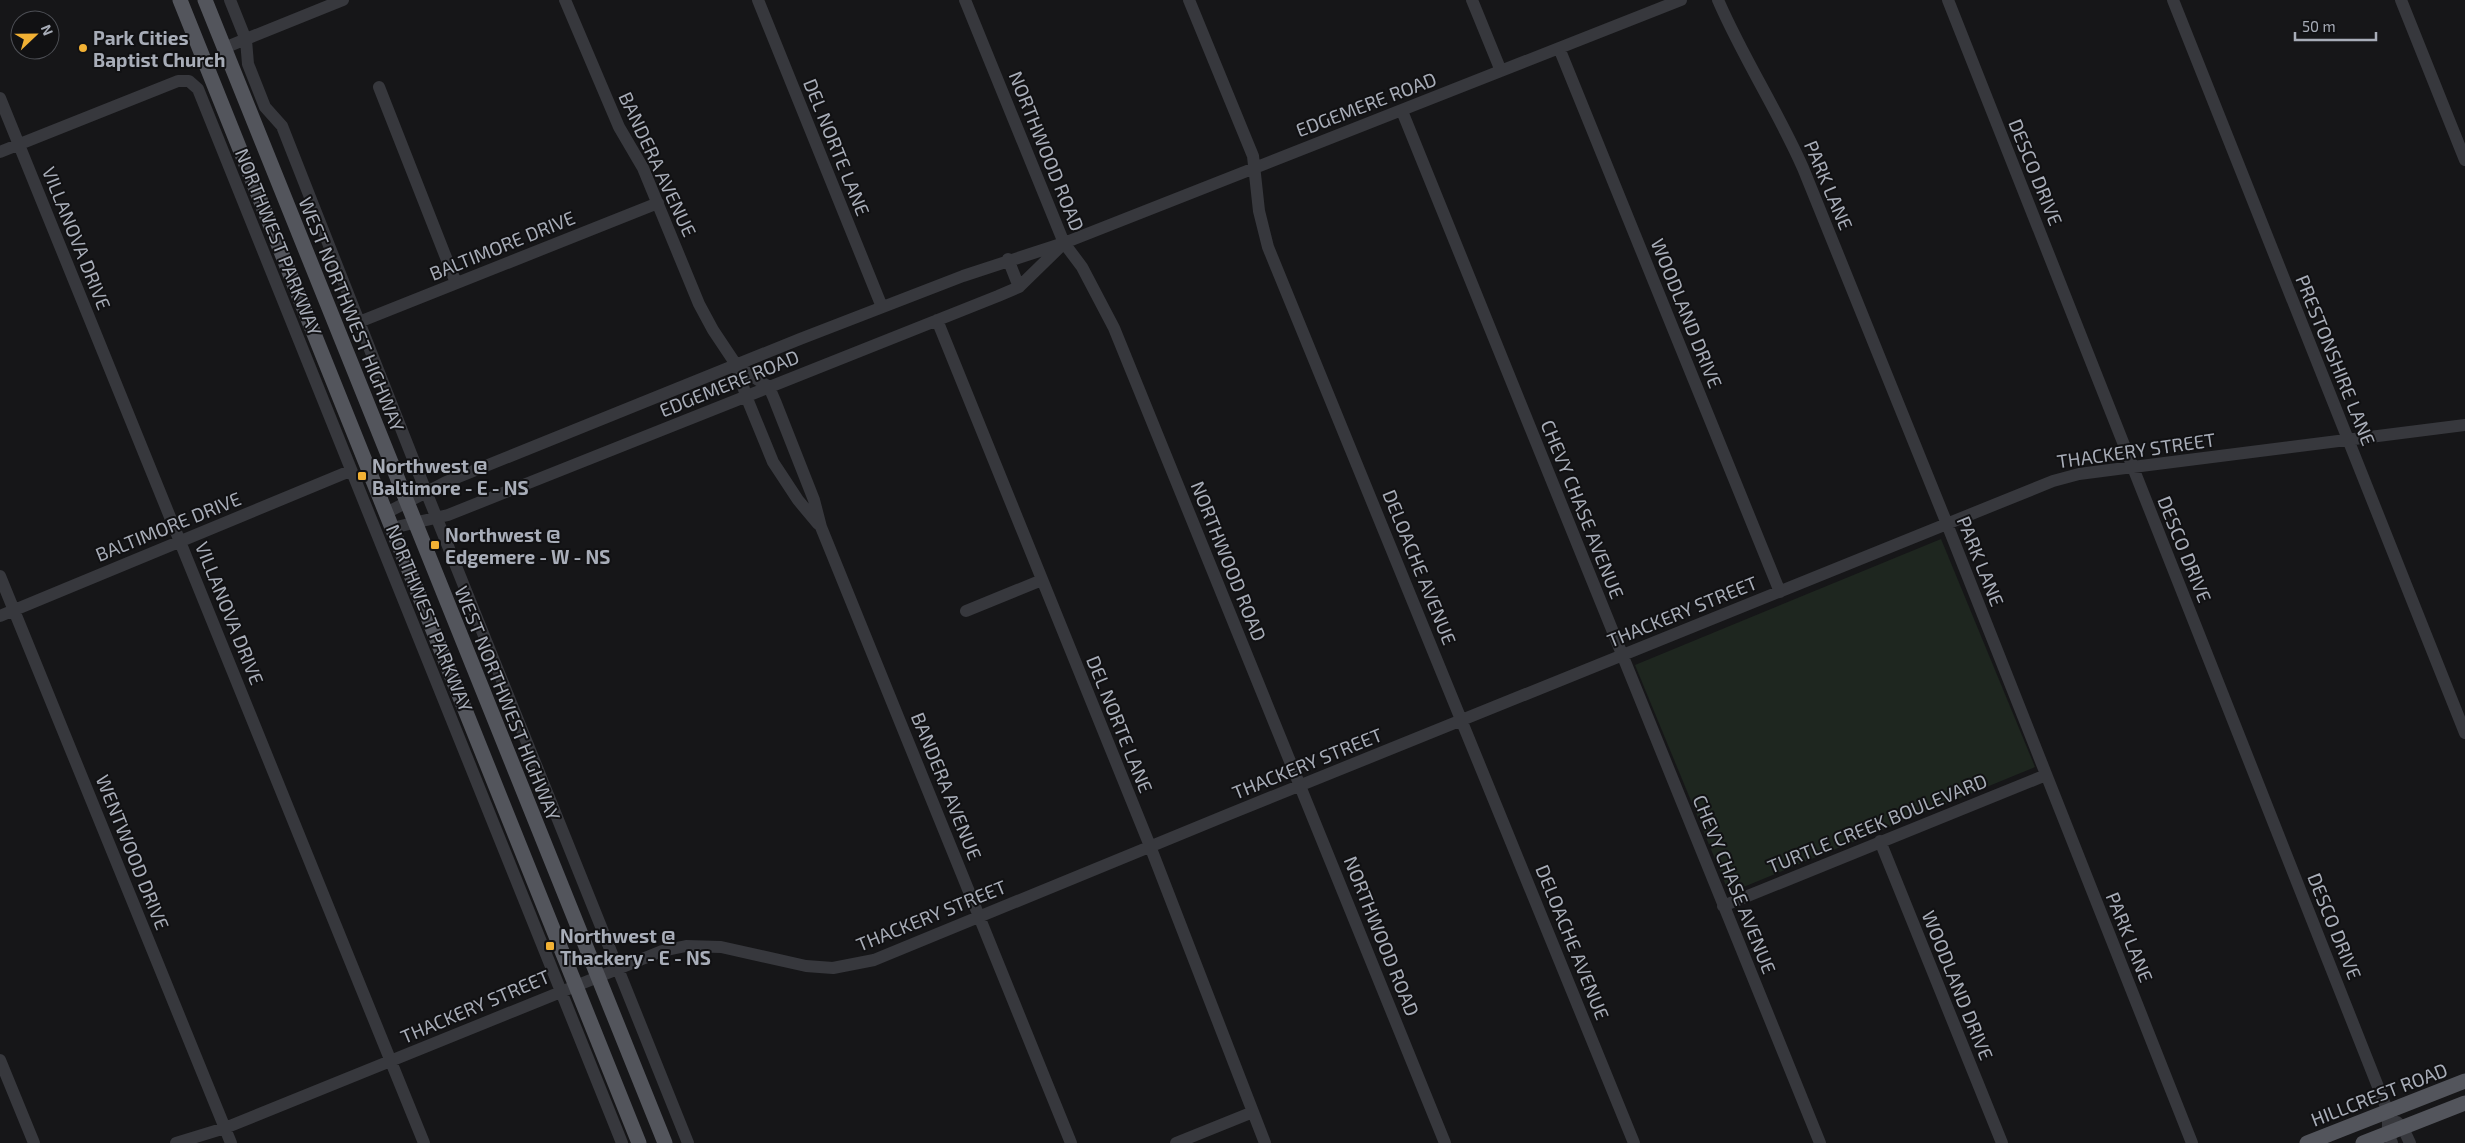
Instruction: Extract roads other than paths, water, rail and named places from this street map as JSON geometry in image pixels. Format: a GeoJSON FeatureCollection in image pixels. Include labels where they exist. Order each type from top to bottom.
{"type":"FeatureCollection","features":[{"type":"Feature","properties":{"kind":"main road"},"geometry":{"type":"LineString","coordinates":[[180,0],[640,1143]]}},
{"type":"Feature","properties":{"kind":"main road"},"geometry":{"type":"LineString","coordinates":[[195,0],[207,29],[224,47]]}},
{"type":"Feature","properties":{"kind":"main road","name":"WEST NORTHWEST HIGHWAY"},"geometry":{"type":"LineString","coordinates":[[205,0],[664,1143]]}},
{"type":"Feature","properties":{"kind":"main road","name":"HILLCREST ROAD"},"geometry":{"type":"LineString","coordinates":[[2307,1143],[2465,1081]]}},
{"type":"Feature","properties":{"kind":"main road","name":"HILLCREST ROAD"},"geometry":{"type":"LineString","coordinates":[[2363,1143],[2390,1138],[2403,1128],[2465,1103]]}},
{"type":"Feature","properties":{"kind":"street"},"geometry":{"type":"LineString","coordinates":[[230,0],[246,40],[248,64],[265,107],[282,126],[437,519],[688,1143]]}},
{"type":"Feature","properties":{"kind":"street"},"geometry":{"type":"LineString","coordinates":[[224,47],[246,40],[343,0]]}},
{"type":"Feature","properties":{"kind":"street","name":"BANDERA AVENUE"},"geometry":{"type":"LineString","coordinates":[[565,0],[619,127],[643,168],[699,304],[713,330],[737,366],[746,396],[773,462],[798,500],[821,527]]}},
{"type":"Feature","properties":{"kind":"street","name":"DEL NORTE LANE"},"geometry":{"type":"LineString","coordinates":[[758,0],[882,307]]}},
{"type":"Feature","properties":{"kind":"street","name":"NORTHWOOD ROAD"},"geometry":{"type":"LineString","coordinates":[[965,0],[1064,243],[1082,267],[1114,328],[1445,1143]]}},
{"type":"Feature","properties":{"kind":"street","name":"DELOACHE AVENUE"},"geometry":{"type":"LineString","coordinates":[[1189,0],[1253,156],[1259,211],[1268,247],[1634,1143]]}},
{"type":"Feature","properties":{"kind":"street"},"geometry":{"type":"LineString","coordinates":[[1472,0],[1500,71]]}},
{"type":"Feature","properties":{"kind":"street","name":"EDGEMERE ROAD"},"geometry":{"type":"LineString","coordinates":[[386,513],[426,491],[882,307],[1008,260],[1064,243],[1682,0]]}},
{"type":"Feature","properties":{"kind":"street","name":"PARK LANE"},"geometry":{"type":"LineString","coordinates":[[1718,0],[1730,28],[1791,141],[1947,524],[2192,1143]]}},
{"type":"Feature","properties":{"kind":"street","name":"DESCO DRIVE"},"geometry":{"type":"LineString","coordinates":[[1948,0],[2388,1112],[2390,1138]]}},
{"type":"Feature","properties":{"kind":"street","name":"PRESTONSHIRE LANE"},"geometry":{"type":"LineString","coordinates":[[2173,0],[2465,733]]}},
{"type":"Feature","properties":{"kind":"street"},"geometry":{"type":"LineString","coordinates":[[2401,0],[2465,160]]}},
{"type":"Feature","properties":{"kind":"street","name":"WOODLAND DRIVE"},"geometry":{"type":"LineString","coordinates":[[1559,48],[1780,592]]}},
{"type":"Feature","properties":{"kind":"street","name":"NORTHWEST PARKWAY"},"geometry":{"type":"LineString","coordinates":[[19,144],[178,81],[189,82],[198,89],[622,1143]]}},
{"type":"Feature","properties":{"kind":"street"},"geometry":{"type":"LineString","coordinates":[[379,87],[456,283]]}},
{"type":"Feature","properties":{"kind":"street","name":"VILLANOVA DRIVE"},"geometry":{"type":"LineString","coordinates":[[0,98],[424,1143]]}},
{"type":"Feature","properties":{"kind":"street","name":"CHEVY CHASE AVENUE"},"geometry":{"type":"LineString","coordinates":[[1402,111],[1820,1143]]}},
{"type":"Feature","properties":{"kind":"street"},"geometry":{"type":"LineString","coordinates":[[0,152],[19,144]]}},
{"type":"Feature","properties":{"kind":"street","name":"BALTIMORE DRIVE"},"geometry":{"type":"LineString","coordinates":[[359,322],[658,203]]}},
{"type":"Feature","properties":{"kind":"street","name":"EDGEMERE ROAD"},"geometry":{"type":"LineString","coordinates":[[392,528],[437,519],[1019,286],[1064,243]]}},
{"type":"Feature","properties":{"kind":"street"},"geometry":{"type":"LineString","coordinates":[[1008,260],[1019,286]]}},
{"type":"Feature","properties":{"kind":"street","name":"DEL NORTE LANE"},"geometry":{"type":"LineString","coordinates":[[937,320],[1150,846],[1266,1143]]}},
{"type":"Feature","properties":{"kind":"street","name":"BANDERA AVENUE"},"geometry":{"type":"LineString","coordinates":[[737,366],[769,387],[814,500],[821,527],[1070,1143]]}},
{"type":"Feature","properties":{"kind":"street","name":"THACKERY STREET"},"geometry":{"type":"LineString","coordinates":[[176,1143],[225,1128],[618,967],[662,951],[686,946],[706,945],[736,949],[806,966],[833,968],[874,960],[1150,846],[2053,481],[2079,474],[2465,425]]}},
{"type":"Feature","properties":{"kind":"street","name":"BALTIMORE DRIVE"},"geometry":{"type":"LineString","coordinates":[[0,616],[350,470]]}},
{"type":"Feature","properties":{"kind":"street","name":"WENTWOOD DRIVE"},"geometry":{"type":"LineString","coordinates":[[0,576],[231,1143]]}},
{"type":"Feature","properties":{"kind":"street"},"geometry":{"type":"LineString","coordinates":[[966,611],[1042,580]]}},
{"type":"Feature","properties":{"kind":"street","name":"TURTLE CREEK BOULEVARD"},"geometry":{"type":"LineString","coordinates":[[1723,906],[2046,775]]}},
{"type":"Feature","properties":{"kind":"street","name":"WOODLAND DRIVE"},"geometry":{"type":"LineString","coordinates":[[1880,841],[2002,1143]]}},
{"type":"Feature","properties":{"kind":"street"},"geometry":{"type":"LineString","coordinates":[[0,1060],[34,1143]]}},
{"type":"Feature","properties":{"kind":"street"},"geometry":{"type":"LineString","coordinates":[[1176,1143],[1253,1112]]}},
{"type":"Feature","properties":{"kind":"street","name":"DESCO DRIVE"},"geometry":{"type":"LineString","coordinates":[[2388,1112],[2403,1128],[2410,1143]]}},
{"type":"Feature","properties":{"kind":"place","name":"Park Cities Baptist Church"},"geometry":{"type":"Point","coordinates":[83,48]}},
{"type":"Feature","properties":{"kind":"place","name":"Northwest @ Baltimore - E - NS"},"geometry":{"type":"Point","coordinates":[362,476]}},
{"type":"Feature","properties":{"kind":"place","name":"Northwest @ Edgemere - W - NS"},"geometry":{"type":"Point","coordinates":[435,545]}},
{"type":"Feature","properties":{"kind":"place","name":"Northwest @ Thackery - E - NS"},"geometry":{"type":"Point","coordinates":[550,946]}}]}
